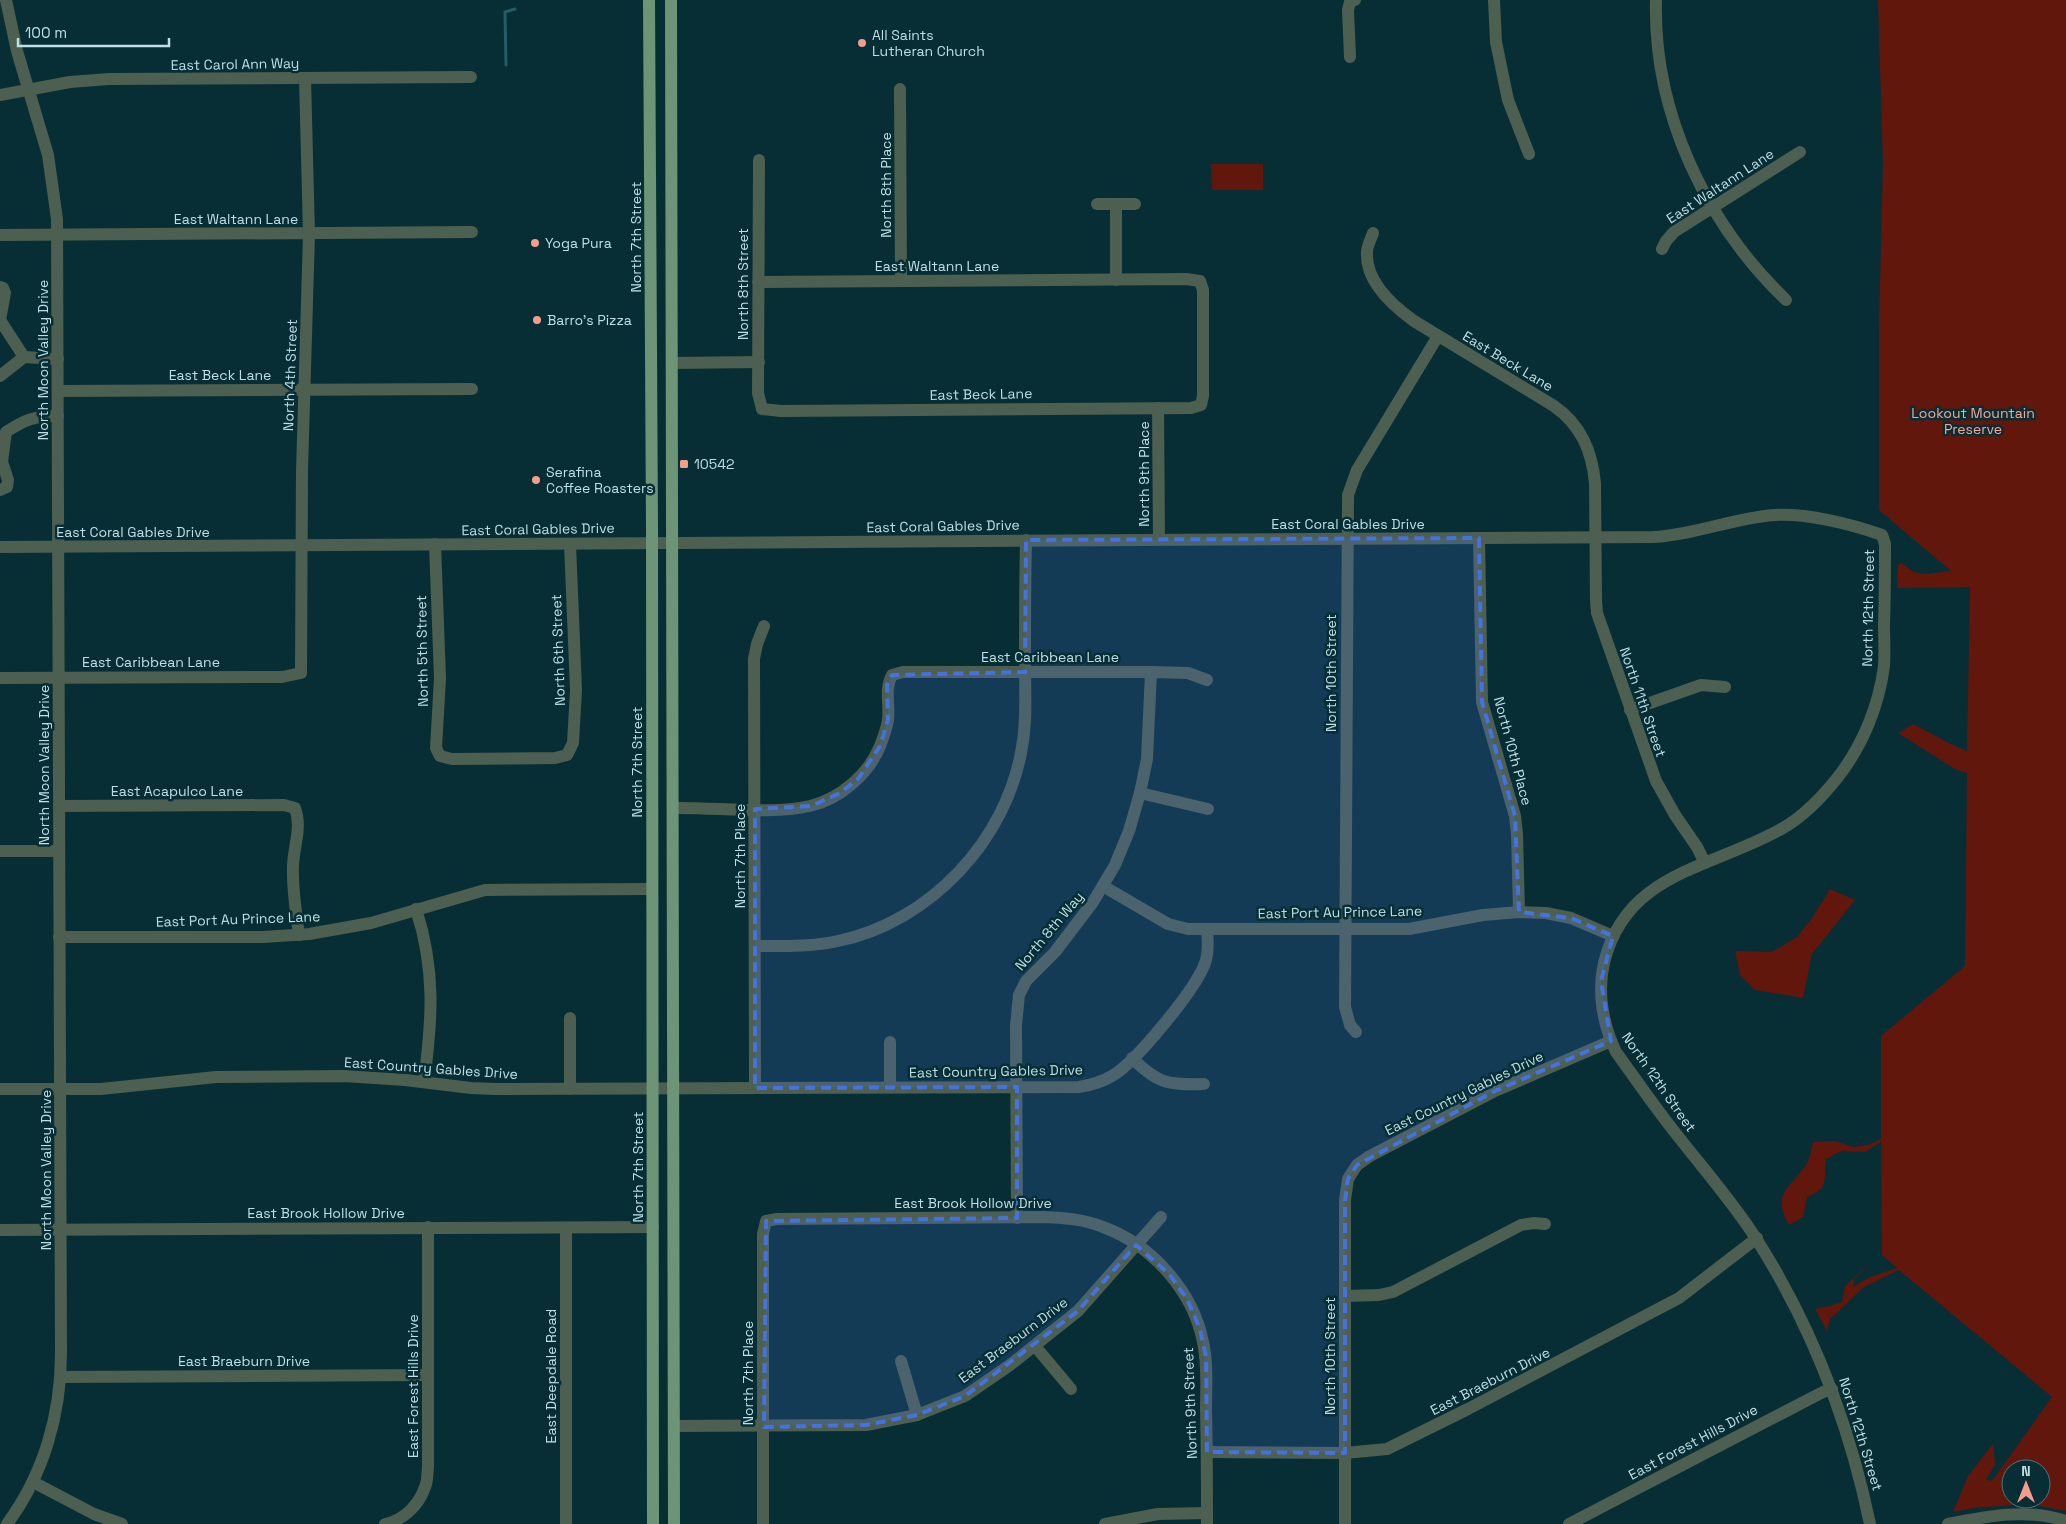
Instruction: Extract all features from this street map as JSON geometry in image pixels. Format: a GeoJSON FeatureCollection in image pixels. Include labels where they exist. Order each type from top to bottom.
{"type":"FeatureCollection","features":[{"type":"Feature","properties":{"kind":"main road","name":"North 7th Street"},"geometry":{"type":"LineString","coordinates":[[649,0],[652,542],[653,1524]]}},
{"type":"Feature","properties":{"kind":"main road"},"geometry":{"type":"LineString","coordinates":[[671,0],[674,1524]]}},
{"type":"Feature","properties":{"kind":"street","name":"North Moon Valley Drive"},"geometry":{"type":"LineString","coordinates":[[6,0],[17,51],[51,167],[56,201],[61,1229],[61,1377],[53,1428],[33,1482],[6,1524]]}},
{"type":"Feature","properties":{"kind":"street"},"geometry":{"type":"LineString","coordinates":[[1350,57],[1348,10],[1350,2],[1355,0]]}},
{"type":"Feature","properties":{"kind":"street"},"geometry":{"type":"LineString","coordinates":[[1494,0],[1496,42],[1508,100],[1529,154]]}},
{"type":"Feature","properties":{"kind":"street"},"geometry":{"type":"LineString","coordinates":[[1656,0],[1658,43],[1669,104],[1693,172],[1712,208],[1745,256],[1786,300]]}},
{"type":"Feature","properties":{"kind":"street","name":"East Carol Ann Way"},"geometry":{"type":"LineString","coordinates":[[0,95],[70,82],[109,79],[471,77]]}},
{"type":"Feature","properties":{"kind":"street","name":"North 4th Street"},"geometry":{"type":"LineString","coordinates":[[301,673],[301,546],[309,234],[305,78]]}},
{"type":"Feature","properties":{"kind":"street","name":"North 8th Place"},"geometry":{"type":"LineString","coordinates":[[900,89],[901,281]]}},
{"type":"Feature","properties":{"kind":"street","name":"East Waltann Lane"},"geometry":{"type":"LineString","coordinates":[[1662,249],[1674,232],[1800,152]]}},
{"type":"Feature","properties":{"kind":"street","name":"North 8th Street"},"geometry":{"type":"LineString","coordinates":[[759,160],[758,393],[762,408]]}},
{"type":"Feature","properties":{"kind":"street"},"geometry":{"type":"LineString","coordinates":[[1097,204],[1135,204]]}},
{"type":"Feature","properties":{"kind":"street"},"geometry":{"type":"LineString","coordinates":[[1116,204],[1116,280]]}},
{"type":"Feature","properties":{"kind":"street","name":"East Waltann Lane"},"geometry":{"type":"LineString","coordinates":[[0,235],[472,232]]}},
{"type":"Feature","properties":{"kind":"street","name":"East Beck Lane"},"geometry":{"type":"LineString","coordinates":[[1373,233],[1367,252],[1368,262],[1374,279],[1385,296],[1398,310],[1554,406],[1575,424],[1586,443],[1594,468],[1595,537]]}},
{"type":"Feature","properties":{"kind":"street","name":"East Waltann Lane"},"geometry":{"type":"LineString","coordinates":[[758,282],[1186,279],[1200,281],[1203,290],[1204,396],[1201,404]]}},
{"type":"Feature","properties":{"kind":"street"},"geometry":{"type":"LineString","coordinates":[[0,287],[6,293],[0,320],[24,357]]}},
{"type":"Feature","properties":{"kind":"street","name":"North 10th Street"},"geometry":{"type":"LineString","coordinates":[[1356,1032],[1350,1026],[1345,1007],[1347,508],[1350,485],[1438,336]]}},
{"type":"Feature","properties":{"kind":"street"},"geometry":{"type":"LineString","coordinates":[[0,376],[24,357],[58,359]]}},
{"type":"Feature","properties":{"kind":"street"},"geometry":{"type":"LineString","coordinates":[[672,363],[758,362]]}},
{"type":"Feature","properties":{"kind":"street","name":"East Beck Lane"},"geometry":{"type":"LineString","coordinates":[[58,391],[472,389]]}},
{"type":"Feature","properties":{"kind":"street","name":"East Beck Lane"},"geometry":{"type":"LineString","coordinates":[[762,408],[781,411],[1191,408],[1201,404]]}},
{"type":"Feature","properties":{"kind":"street","name":"North 9th Place"},"geometry":{"type":"LineString","coordinates":[[1158,408],[1159,539]]}},
{"type":"Feature","properties":{"kind":"street"},"geometry":{"type":"LineString","coordinates":[[0,490],[7,487],[8,480],[1,463],[6,432],[21,422],[38,416],[58,416]]}},
{"type":"Feature","properties":{"kind":"street","name":"East Coral Gables Drive"},"geometry":{"type":"LineString","coordinates":[[0,548],[652,542],[1159,539],[1346,540],[1673,536],[1740,521],[1779,515],[1811,517],[1882,535]]}},
{"type":"Feature","properties":{"kind":"street","name":"North 12th Street"},"geometry":{"type":"LineString","coordinates":[[1870,1524],[1862,1486],[1832,1389],[1810,1337],[1757,1238],[1616,1052],[1606,1028],[1601,981],[1605,958],[1613,936],[1633,905],[1647,893],[1671,878],[1749,847],[1785,827],[1813,805],[1825,792],[1838,776],[1861,740],[1872,714],[1884,665],[1885,544],[1882,535]]}},
{"type":"Feature","properties":{"kind":"street","name":"North 11th Street"},"geometry":{"type":"LineString","coordinates":[[1595,537],[1597,613],[1656,781],[1705,863]]}},
{"type":"Feature","properties":{"kind":"street","name":"North 10th Place"},"geometry":{"type":"LineString","coordinates":[[1479,538],[1482,702],[1515,816],[1518,834],[1519,912]]}},
{"type":"Feature","properties":{"kind":"street"},"geometry":{"type":"LineString","coordinates":[[755,946],[815,945],[839,941],[871,931],[918,906],[936,894],[985,840],[1006,804],[1018,770],[1025,731],[1026,540]]}},
{"type":"Feature","properties":{"kind":"street","name":"North 5th Street"},"geometry":{"type":"LineString","coordinates":[[435,544],[440,678],[436,748],[440,756]]}},
{"type":"Feature","properties":{"kind":"street","name":"North 6th Street"},"geometry":{"type":"LineString","coordinates":[[440,756],[452,758],[554,758],[567,754],[573,744],[576,690],[570,544]]}},
{"type":"Feature","properties":{"kind":"street","name":"North 7th Place"},"geometry":{"type":"LineString","coordinates":[[755,1088],[754,659],[764,626]]}},
{"type":"Feature","properties":{"kind":"street","name":"East Caribbean Lane"},"geometry":{"type":"LineString","coordinates":[[755,809],[811,806],[840,793],[858,779],[870,765],[880,746],[888,720],[887,685],[892,676],[903,672],[1151,672],[1188,673],[1207,680]]}},
{"type":"Feature","properties":{"kind":"street","name":"North 8th Way"},"geometry":{"type":"LineString","coordinates":[[1017,1218],[1016,1025],[1019,995],[1026,981],[1069,934],[1093,902],[1114,865],[1129,830],[1140,793],[1149,744],[1151,672]]}},
{"type":"Feature","properties":{"kind":"street","name":"East Caribbean Lane"},"geometry":{"type":"LineString","coordinates":[[0,678],[282,677],[301,673]]}},
{"type":"Feature","properties":{"kind":"street"},"geometry":{"type":"LineString","coordinates":[[1630,710],[1701,685],[1725,686]]}},
{"type":"Feature","properties":{"kind":"street"},"geometry":{"type":"LineString","coordinates":[[1140,793],[1208,809]]}},
{"type":"Feature","properties":{"kind":"street","name":"East Acapulco Lane"},"geometry":{"type":"LineString","coordinates":[[59,806],[284,805],[295,808],[299,819],[294,853],[293,889],[299,935]]}},
{"type":"Feature","properties":{"kind":"street"},"geometry":{"type":"LineString","coordinates":[[673,808],[755,809]]}},
{"type":"Feature","properties":{"kind":"street"},"geometry":{"type":"LineString","coordinates":[[0,851],[59,851]]}},
{"type":"Feature","properties":{"kind":"street","name":"East Port Au Prince Lane"},"geometry":{"type":"LineString","coordinates":[[1103,886],[1168,924],[1182,928],[1409,929],[1483,915],[1519,912],[1546,913],[1571,918],[1613,936]]}},
{"type":"Feature","properties":{"kind":"street","name":"East Port Au Prince Lane"},"geometry":{"type":"LineString","coordinates":[[59,937],[299,935],[351,927],[485,890],[652,889]]}},
{"type":"Feature","properties":{"kind":"street"},"geometry":{"type":"LineString","coordinates":[[416,909],[427,951],[431,990],[432,1012],[424,1082]]}},
{"type":"Feature","properties":{"kind":"street"},"geometry":{"type":"LineString","coordinates":[[1204,1084],[1170,1084],[1161,1081],[1151,1076],[1132,1058],[1175,1010],[1202,970],[1206,961],[1207,929]]}},
{"type":"Feature","properties":{"kind":"street"},"geometry":{"type":"LineString","coordinates":[[570,1018],[570,1089]]}},
{"type":"Feature","properties":{"kind":"street","name":"East Country Gables Drive"},"geometry":{"type":"LineString","coordinates":[[1346,1188],[1348,1179],[1357,1165],[1370,1156],[1495,1092],[1611,1041]]}},
{"type":"Feature","properties":{"kind":"street","name":"East Country Gables Drive"},"geometry":{"type":"LineString","coordinates":[[890,1042],[890,1088]]}},
{"type":"Feature","properties":{"kind":"street","name":"East Country Gables Drive"},"geometry":{"type":"LineString","coordinates":[[0,1089],[101,1089],[216,1077],[344,1076],[424,1082],[471,1088],[1079,1087],[1092,1085],[1113,1076],[1132,1058]]}},
{"type":"Feature","properties":{"kind":"street","name":"North 10th Street"},"geometry":{"type":"LineString","coordinates":[[1345,1524],[1346,1188]]}},
{"type":"Feature","properties":{"kind":"street"},"geometry":{"type":"LineString","coordinates":[[1136,1245],[1161,1216]]}},
{"type":"Feature","properties":{"kind":"street","name":"East Brook Hollow Drive"},"geometry":{"type":"LineString","coordinates":[[766,1221],[777,1219],[1068,1218],[1104,1227],[1136,1245]]}},
{"type":"Feature","properties":{"kind":"street","name":"North 7th Place"},"geometry":{"type":"LineString","coordinates":[[763,1524],[763,1234],[766,1221]]}},
{"type":"Feature","properties":{"kind":"street"},"geometry":{"type":"LineString","coordinates":[[1345,1296],[1380,1296],[1393,1292],[1521,1225],[1545,1224]]}},
{"type":"Feature","properties":{"kind":"street","name":"East Brook Hollow Drive"},"geometry":{"type":"LineString","coordinates":[[0,1230],[653,1227]]}},
{"type":"Feature","properties":{"kind":"street","name":"East Forest Hills Drive"},"geometry":{"type":"LineString","coordinates":[[385,1524],[405,1516],[416,1504],[426,1486],[428,1467],[428,1228]]}},
{"type":"Feature","properties":{"kind":"street","name":"East Deepdale Road"},"geometry":{"type":"LineString","coordinates":[[566,1228],[566,1524]]}},
{"type":"Feature","properties":{"kind":"street","name":"East Braeburn Drive"},"geometry":{"type":"LineString","coordinates":[[1207,1452],[1345,1453],[1387,1449],[1560,1362],[1679,1298],[1757,1238]]}},
{"type":"Feature","properties":{"kind":"street","name":"East Braeburn Drive"},"geometry":{"type":"LineString","coordinates":[[674,1426],[866,1425],[917,1415],[965,1396],[1035,1346],[1078,1311],[1136,1245]]}},
{"type":"Feature","properties":{"kind":"street","name":"North 9th Street"},"geometry":{"type":"LineString","coordinates":[[1136,1245],[1150,1254],[1169,1274],[1187,1299],[1200,1329],[1206,1357],[1207,1519]]}},
{"type":"Feature","properties":{"kind":"street"},"geometry":{"type":"LineString","coordinates":[[1035,1346],[1071,1389]]}},
{"type":"Feature","properties":{"kind":"street"},"geometry":{"type":"LineString","coordinates":[[901,1361],[917,1415]]}},
{"type":"Feature","properties":{"kind":"street","name":"East Braeburn Drive"},"geometry":{"type":"LineString","coordinates":[[61,1377],[428,1375]]}},
{"type":"Feature","properties":{"kind":"street","name":"East Forest Hills Drive"},"geometry":{"type":"LineString","coordinates":[[1570,1524],[1815,1396],[1832,1389]]}},
{"type":"Feature","properties":{"kind":"street"},"geometry":{"type":"LineString","coordinates":[[33,1482],[94,1514],[122,1524]]}},
{"type":"Feature","properties":{"kind":"street"},"geometry":{"type":"LineString","coordinates":[[1105,1524],[1158,1514],[1207,1519]]}},
{"type":"Feature","properties":{"kind":"street"},"geometry":{"type":"LineString","coordinates":[[1948,1524],[1988,1516],[2016,1514],[2042,1516],[2066,1521]]}},
{"type":"Feature","properties":{"kind":"highlighted area"},"geometry":{"type":"Polygon","coordinates":[[[1479,538],[1482,702],[1515,816],[1519,912],[1571,918],[1613,936],[1601,981],[1611,1041],[1495,1091],[1357,1165],[1348,1179],[1345,1200],[1345,1453],[1207,1452],[1206,1357],[1200,1329],[1187,1299],[1169,1274],[1136,1245],[1078,1311],[965,1396],[917,1415],[866,1425],[764,1427],[766,1221],[1017,1218],[1017,1087],[755,1088],[755,809],[811,806],[840,793],[858,779],[880,746],[888,720],[887,685],[892,675],[1025,672],[1026,540],[1479,538]]]}},
{"type":"Feature","properties":{"kind":"green space","name":"Lookout Mountain Preserve"},"geometry":{"type":"Polygon","coordinates":[[[1878,0],[2066,0],[2066,1511],[2051,1508],[2051,1459],[2008,1459],[2052,1397],[1899,1270],[1864,1287],[1830,1319],[1827,1331],[1815,1309],[1842,1302],[1845,1286],[1871,1262],[1854,1279],[1853,1287],[1870,1277],[1897,1268],[1882,1255],[1881,1142],[1865,1152],[1841,1151],[1826,1159],[1824,1183],[1819,1190],[1807,1197],[1803,1217],[1789,1225],[1782,1206],[1784,1192],[1807,1163],[1813,1142],[1835,1141],[1853,1147],[1868,1145],[1881,1139],[1881,1036],[1965,966],[1967,773],[1955,769],[1898,733],[1913,724],[1967,751],[1970,587],[1897,588],[1898,565],[1901,563],[1914,572],[1925,574],[1951,571],[1879,510],[1879,328],[1883,163],[1878,0]]]}},
{"type":"Feature","properties":{"kind":"green space"},"geometry":{"type":"Polygon","coordinates":[[[1211,164],[1263,164],[1263,190],[1212,190],[1211,164]]]}},
{"type":"Feature","properties":{"kind":"green space"},"geometry":{"type":"Polygon","coordinates":[[[1830,889],[1855,900],[1812,954],[1803,998],[1755,990],[1740,975],[1735,951],[1772,952],[1797,937],[1812,918],[1830,889]]]}},
{"type":"Feature","properties":{"kind":"green space","name":"Lookout Mountain Preserve"},"geometry":{"type":"Polygon","coordinates":[[[1993,1444],[1995,1465],[1986,1479],[1992,1481],[2001,1468],[2001,1506],[1953,1512],[1968,1476],[1993,1444]]]}},
{"type":"Feature","properties":{"kind":"waterway"},"geometry":{"type":"LineString","coordinates":[[506,65],[505,12],[515,9]]}},
{"type":"Feature","properties":{"kind":"place","name":"All Saints Lutheran Church"},"geometry":{"type":"Point","coordinates":[862,43]}},
{"type":"Feature","properties":{"kind":"place","name":"Yoga Pura"},"geometry":{"type":"Point","coordinates":[535,243]}},
{"type":"Feature","properties":{"kind":"place","name":"Barro's Pizza"},"geometry":{"type":"Point","coordinates":[537,320]}},
{"type":"Feature","properties":{"kind":"place","name":"10542"},"geometry":{"type":"Point","coordinates":[684,464]}},
{"type":"Feature","properties":{"kind":"place","name":"Serafina Coffee Roasters"},"geometry":{"type":"Point","coordinates":[536,480]}}]}
